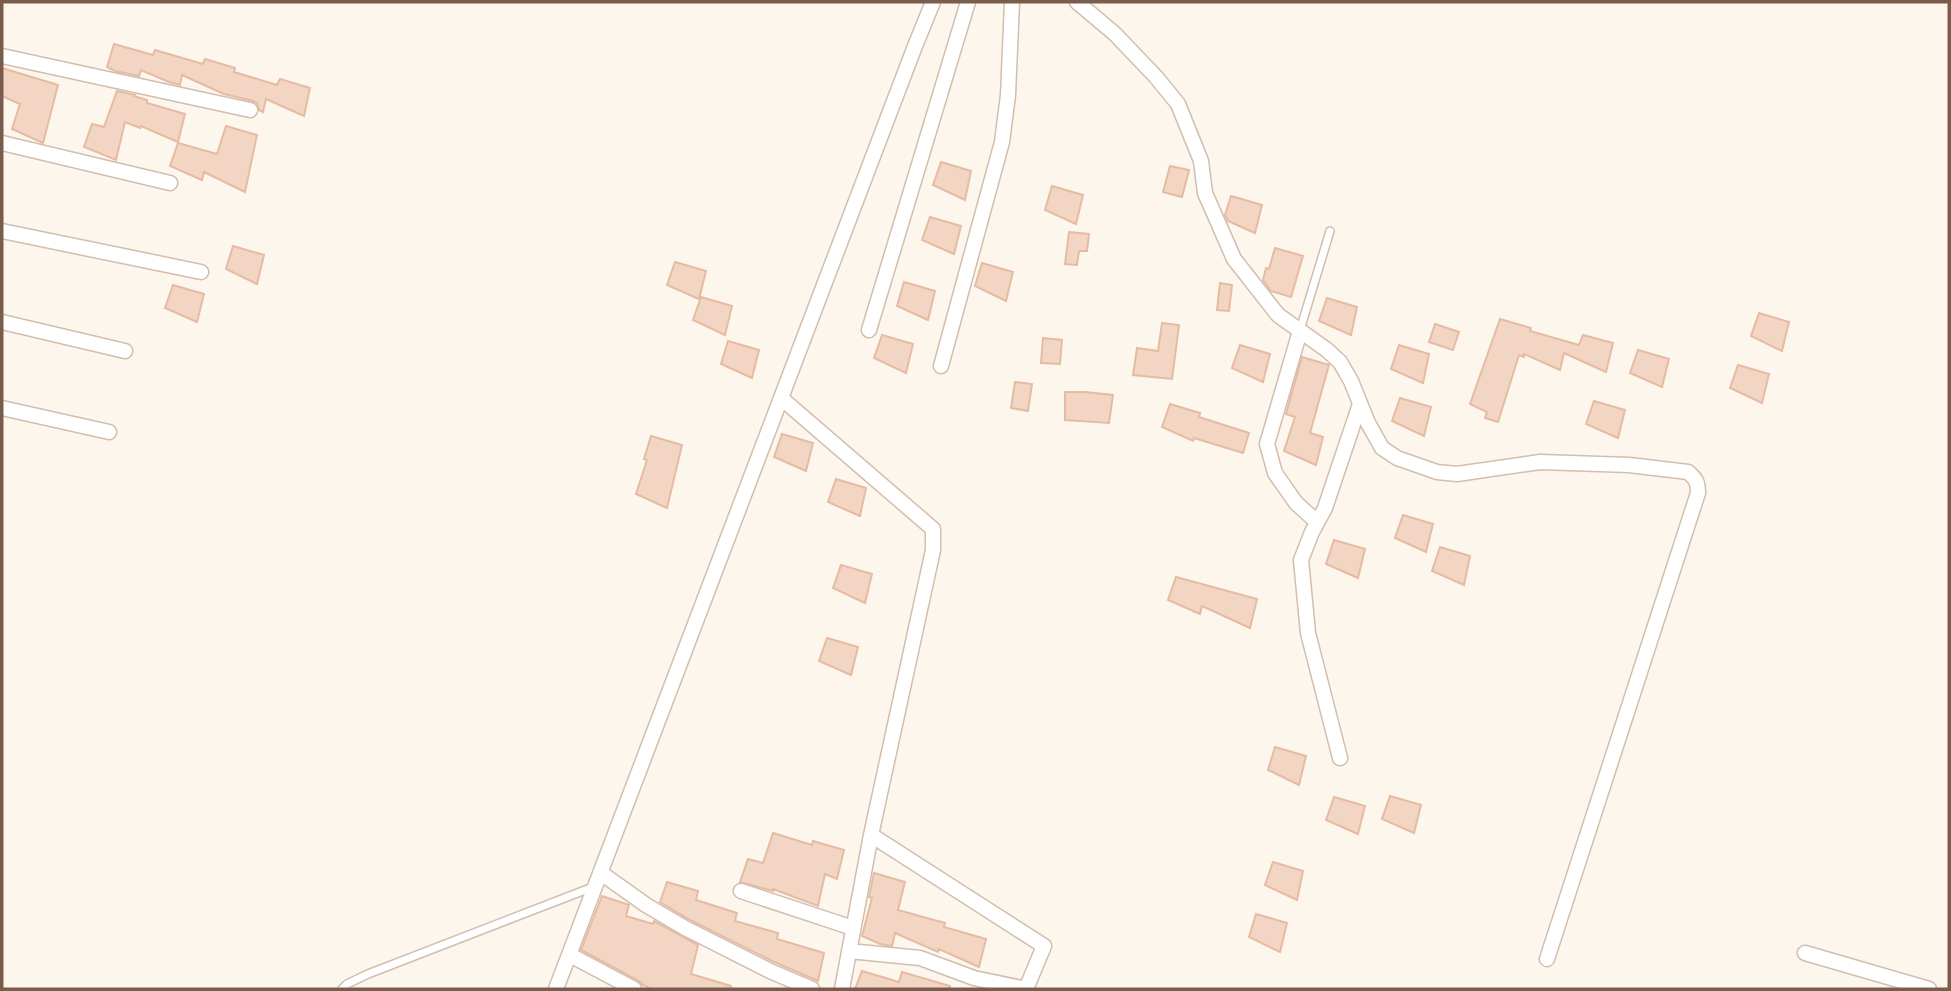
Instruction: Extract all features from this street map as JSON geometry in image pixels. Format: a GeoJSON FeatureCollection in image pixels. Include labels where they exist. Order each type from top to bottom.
{"type":"FeatureCollection","features":[{"type":"Feature","properties":{"kind":"street"},"geometry":{"type":"LineString","coordinates":[[556,989],[933,2]]}},
{"type":"Feature","properties":{"kind":"street"},"geometry":{"type":"LineString","coordinates":[[869,330],[968,2]]}},
{"type":"Feature","properties":{"kind":"street"},"geometry":{"type":"LineString","coordinates":[[942,366],[1002,142],[1011,47],[1012,2]]}},
{"type":"Feature","properties":{"kind":"street"},"geometry":{"type":"LineString","coordinates":[[1077,2],[1115,34],[1178,104],[1200,161],[1205,193],[1234,258],[1278,315],[1340,362],[1382,448],[1397,458],[1437,472],[1457,474],[1540,463],[1629,465],[1688,472],[1698,483],[1698,493],[1547,959]]}},
{"type":"Feature","properties":{"kind":"street"},"geometry":{"type":"LineString","coordinates":[[2,56],[250,110]]}},
{"type":"Feature","properties":{"kind":"street"},"geometry":{"type":"LineString","coordinates":[[2,143],[170,183]]}},
{"type":"Feature","properties":{"kind":"street"},"geometry":{"type":"LineString","coordinates":[[2,231],[201,272]]}},
{"type":"Feature","properties":{"kind":"street"},"geometry":{"type":"LineString","coordinates":[[2,322],[125,351]]}},
{"type":"Feature","properties":{"kind":"street"},"geometry":{"type":"LineString","coordinates":[[1300,331],[1267,444],[1275,473],[1296,503],[1317,522]]}},
{"type":"Feature","properties":{"kind":"street"},"geometry":{"type":"LineString","coordinates":[[781,398],[933,529],[933,550],[842,989]]}},
{"type":"Feature","properties":{"kind":"street"},"geometry":{"type":"LineString","coordinates":[[1340,758],[1308,633],[1301,560],[1325,508],[1360,404]]}},
{"type":"Feature","properties":{"kind":"street"},"geometry":{"type":"LineString","coordinates":[[2,408],[109,432]]}},
{"type":"Feature","properties":{"kind":"street"},"geometry":{"type":"LineString","coordinates":[[849,951],[920,958],[974,978],[1026,989],[1044,946],[872,835]]}},
{"type":"Feature","properties":{"kind":"street"},"geometry":{"type":"LineString","coordinates":[[598,880],[769,971],[812,989]]}},
{"type":"Feature","properties":{"kind":"street"},"geometry":{"type":"LineString","coordinates":[[741,891],[853,928]]}},
{"type":"Feature","properties":{"kind":"street"},"geometry":{"type":"LineString","coordinates":[[1805,953],[1929,989]]}},
{"type":"Feature","properties":{"kind":"street"},"geometry":{"type":"LineString","coordinates":[[570,955],[634,989]]}},
{"type":"Feature","properties":{"kind":"lane"},"geometry":{"type":"LineString","coordinates":[[1300,331],[1330,231]]}},
{"type":"Feature","properties":{"kind":"lane"},"geometry":{"type":"LineString","coordinates":[[342,989],[368,974],[598,880]]}},
{"type":"Feature","properties":{"kind":"building"},"geometry":{"type":"Polygon","coordinates":[[[114,44],[153,55],[155,50],[203,64],[205,59],[235,68],[234,72],[277,85],[280,79],[310,88],[304,116],[266,99],[263,112],[253,101],[224,94],[182,75],[180,85],[141,70],[139,76],[115,71],[107,67],[114,44]]]}},
{"type":"Feature","properties":{"kind":"building"},"geometry":{"type":"Polygon","coordinates":[[[2,68],[58,85],[43,143],[12,129],[20,104],[2,96],[2,68]]]}},
{"type":"Feature","properties":{"kind":"building"},"geometry":{"type":"Polygon","coordinates":[[[117,91],[185,114],[178,142],[125,122],[116,160],[84,147],[92,124],[104,127],[117,91]]]}},
{"type":"Feature","properties":{"kind":"building"},"geometry":{"type":"Polygon","coordinates":[[[226,126],[257,135],[245,192],[204,172],[202,180],[170,166],[178,143],[217,154],[226,126]]]}},
{"type":"Feature","properties":{"kind":"building"},"geometry":{"type":"Polygon","coordinates":[[[941,162],[971,171],[965,200],[933,185],[941,162]]]}},
{"type":"Feature","properties":{"kind":"building"},"geometry":{"type":"Polygon","coordinates":[[[1170,166],[1189,170],[1182,197],[1163,192],[1170,166]]]}},
{"type":"Feature","properties":{"kind":"building"},"geometry":{"type":"Polygon","coordinates":[[[1052,186],[1083,195],[1076,224],[1045,210],[1052,186]]]}},
{"type":"Feature","properties":{"kind":"building"},"geometry":{"type":"Polygon","coordinates":[[[1231,196],[1262,205],[1255,233],[1228,221],[1225,215],[1231,196]]]}},
{"type":"Feature","properties":{"kind":"building"},"geometry":{"type":"Polygon","coordinates":[[[930,217],[961,226],[954,254],[922,240],[930,217]]]}},
{"type":"Feature","properties":{"kind":"building"},"geometry":{"type":"Polygon","coordinates":[[[1069,232],[1089,234],[1087,251],[1079,251],[1077,265],[1065,264],[1069,232]]]}},
{"type":"Feature","properties":{"kind":"building"},"geometry":{"type":"Polygon","coordinates":[[[233,246],[264,255],[257,284],[226,269],[233,246]]]}},
{"type":"Feature","properties":{"kind":"building"},"geometry":{"type":"Polygon","coordinates":[[[1275,248],[1303,256],[1291,297],[1271,291],[1263,280],[1275,248]]]}},
{"type":"Feature","properties":{"kind":"building"},"geometry":{"type":"Polygon","coordinates":[[[675,262],[706,271],[699,299],[667,285],[675,262]]]}},
{"type":"Feature","properties":{"kind":"building"},"geometry":{"type":"Polygon","coordinates":[[[982,263],[1013,272],[1006,301],[975,286],[982,263]]]}},
{"type":"Feature","properties":{"kind":"building"},"geometry":{"type":"Polygon","coordinates":[[[904,282],[935,291],[928,320],[897,306],[904,282]]]}},
{"type":"Feature","properties":{"kind":"building"},"geometry":{"type":"Polygon","coordinates":[[[1220,283],[1232,285],[1229,311],[1217,310],[1220,283]]]}},
{"type":"Feature","properties":{"kind":"building"},"geometry":{"type":"Polygon","coordinates":[[[173,285],[204,294],[197,322],[165,308],[173,285]]]}},
{"type":"Feature","properties":{"kind":"building"},"geometry":{"type":"Polygon","coordinates":[[[701,297],[732,306],[725,335],[693,320],[701,297]]]}},
{"type":"Feature","properties":{"kind":"building"},"geometry":{"type":"Polygon","coordinates":[[[1327,298],[1357,307],[1351,335],[1319,321],[1327,298]]]}},
{"type":"Feature","properties":{"kind":"building"},"geometry":{"type":"Polygon","coordinates":[[[1759,313],[1789,322],[1782,351],[1751,336],[1759,313]]]}},
{"type":"Feature","properties":{"kind":"building"},"geometry":{"type":"Polygon","coordinates":[[[1500,319],[1579,345],[1583,335],[1613,343],[1606,372],[1564,353],[1560,370],[1524,354],[1524,357],[1519,355],[1498,422],[1485,418],[1487,412],[1470,404],[1500,319]]]}},
{"type":"Feature","properties":{"kind":"building"},"geometry":{"type":"Polygon","coordinates":[[[1162,323],[1179,325],[1172,379],[1133,375],[1137,348],[1158,351],[1162,323]]]}},
{"type":"Feature","properties":{"kind":"building"},"geometry":{"type":"Polygon","coordinates":[[[1435,324],[1459,332],[1453,350],[1429,342],[1435,324]]]}},
{"type":"Feature","properties":{"kind":"building"},"geometry":{"type":"Polygon","coordinates":[[[882,335],[913,344],[906,373],[874,358],[882,335]]]}},
{"type":"Feature","properties":{"kind":"building"},"geometry":{"type":"Polygon","coordinates":[[[1043,338],[1062,340],[1060,364],[1041,363],[1043,338]]]}},
{"type":"Feature","properties":{"kind":"building"},"geometry":{"type":"Polygon","coordinates":[[[728,341],[759,350],[752,378],[721,364],[728,341]]]}},
{"type":"Feature","properties":{"kind":"building"},"geometry":{"type":"Polygon","coordinates":[[[1240,345],[1270,354],[1263,382],[1232,368],[1240,345]]]}},
{"type":"Feature","properties":{"kind":"building"},"geometry":{"type":"Polygon","coordinates":[[[1399,345],[1429,354],[1423,383],[1391,369],[1399,345]]]}},
{"type":"Feature","properties":{"kind":"building"},"geometry":{"type":"Polygon","coordinates":[[[1638,350],[1669,359],[1662,387],[1630,373],[1638,350]]]}},
{"type":"Feature","properties":{"kind":"building"},"geometry":{"type":"Polygon","coordinates":[[[1302,357],[1329,365],[1310,433],[1323,437],[1316,465],[1284,451],[1295,417],[1286,414],[1302,357]]]}},
{"type":"Feature","properties":{"kind":"building"},"geometry":{"type":"Polygon","coordinates":[[[1738,365],[1769,374],[1762,403],[1730,388],[1738,365]]]}},
{"type":"Feature","properties":{"kind":"building"},"geometry":{"type":"Polygon","coordinates":[[[1015,382],[1032,384],[1028,411],[1011,408],[1015,382]]]}},
{"type":"Feature","properties":{"kind":"building"},"geometry":{"type":"Polygon","coordinates":[[[1065,392],[1113,395],[1109,423],[1065,420],[1065,392]]]}},
{"type":"Feature","properties":{"kind":"building"},"geometry":{"type":"Polygon","coordinates":[[[1400,398],[1431,407],[1424,436],[1392,421],[1400,398]]]}},
{"type":"Feature","properties":{"kind":"building"},"geometry":{"type":"Polygon","coordinates":[[[1594,401],[1625,410],[1618,438],[1586,424],[1594,401]]]}},
{"type":"Feature","properties":{"kind":"building"},"geometry":{"type":"Polygon","coordinates":[[[1170,404],[1200,413],[1199,417],[1249,433],[1243,453],[1194,438],[1193,441],[1162,427],[1170,404]]]}},
{"type":"Feature","properties":{"kind":"building"},"geometry":{"type":"Polygon","coordinates":[[[782,434],[813,443],[806,471],[774,457],[782,434]]]}},
{"type":"Feature","properties":{"kind":"building"},"geometry":{"type":"Polygon","coordinates":[[[651,436],[682,445],[667,508],[636,494],[647,460],[644,459],[651,436]]]}},
{"type":"Feature","properties":{"kind":"building"},"geometry":{"type":"Polygon","coordinates":[[[836,479],[866,488],[860,516],[828,502],[836,479]]]}},
{"type":"Feature","properties":{"kind":"building"},"geometry":{"type":"Polygon","coordinates":[[[1403,515],[1433,524],[1426,552],[1395,538],[1403,515]]]}},
{"type":"Feature","properties":{"kind":"building"},"geometry":{"type":"Polygon","coordinates":[[[1334,540],[1365,549],[1358,578],[1326,564],[1334,540]]]}},
{"type":"Feature","properties":{"kind":"building"},"geometry":{"type":"Polygon","coordinates":[[[1440,547],[1470,556],[1464,585],[1432,571],[1440,547]]]}},
{"type":"Feature","properties":{"kind":"building"},"geometry":{"type":"Polygon","coordinates":[[[841,565],[872,574],[865,603],[833,588],[841,565]]]}},
{"type":"Feature","properties":{"kind":"building"},"geometry":{"type":"Polygon","coordinates":[[[1176,577],[1257,599],[1250,628],[1202,606],[1200,614],[1168,600],[1176,577]]]}},
{"type":"Feature","properties":{"kind":"building"},"geometry":{"type":"Polygon","coordinates":[[[827,638],[858,647],[851,675],[819,661],[827,638]]]}},
{"type":"Feature","properties":{"kind":"building"},"geometry":{"type":"Polygon","coordinates":[[[1275,747],[1306,756],[1299,785],[1268,770],[1275,747]]]}},
{"type":"Feature","properties":{"kind":"building"},"geometry":{"type":"Polygon","coordinates":[[[1390,796],[1421,805],[1414,833],[1382,819],[1390,796]]]}},
{"type":"Feature","properties":{"kind":"building"},"geometry":{"type":"Polygon","coordinates":[[[1334,797],[1365,806],[1358,834],[1326,820],[1334,797]]]}},
{"type":"Feature","properties":{"kind":"building"},"geometry":{"type":"Polygon","coordinates":[[[773,833],[812,845],[813,841],[844,850],[837,879],[825,874],[818,906],[773,889],[740,882],[748,859],[763,863],[773,833]]]}},
{"type":"Feature","properties":{"kind":"building"},"geometry":{"type":"Polygon","coordinates":[[[1273,862],[1303,871],[1297,900],[1265,885],[1273,862]]]}},
{"type":"Feature","properties":{"kind":"building"},"geometry":{"type":"Polygon","coordinates":[[[874,873],[905,882],[898,910],[945,923],[944,927],[986,939],[979,967],[895,933],[892,946],[862,936],[872,898],[869,897],[874,873]]]}},
{"type":"Feature","properties":{"kind":"building"},"geometry":{"type":"Polygon","coordinates":[[[667,882],[698,891],[696,900],[737,913],[735,921],[778,933],[777,939],[824,953],[818,981],[690,920],[660,902],[667,882]]]}},
{"type":"Feature","properties":{"kind":"building"},"geometry":{"type":"Polygon","coordinates":[[[602,896],[629,905],[626,916],[653,924],[654,921],[698,945],[691,974],[731,986],[730,989],[651,989],[581,950],[602,896]]]}},
{"type":"Feature","properties":{"kind":"building"},"geometry":{"type":"Polygon","coordinates":[[[1256,914],[1287,923],[1280,952],[1249,937],[1256,914]]]}},
{"type":"Feature","properties":{"kind":"building"},"geometry":{"type":"Polygon","coordinates":[[[862,971],[899,982],[902,972],[950,986],[950,989],[855,989],[862,971]]]}}]}
